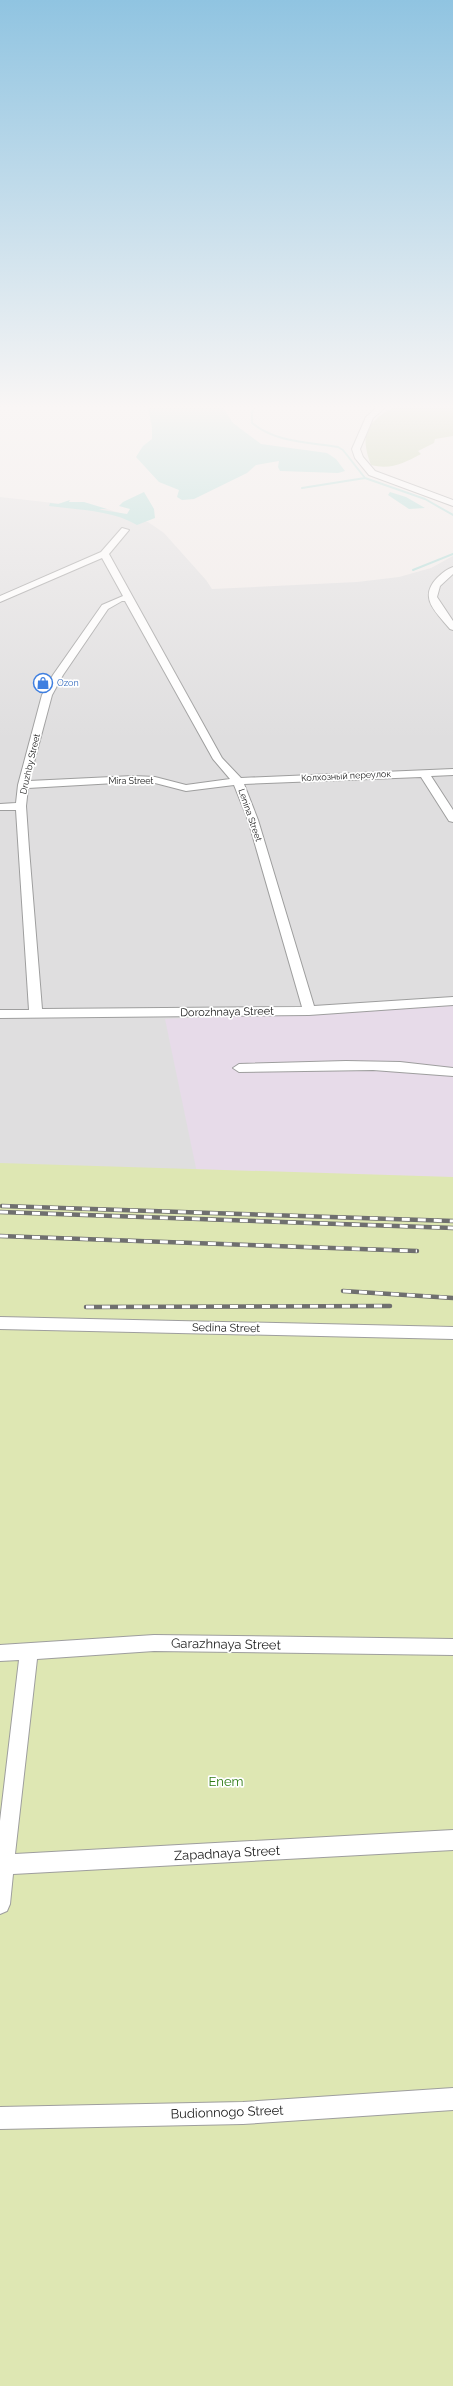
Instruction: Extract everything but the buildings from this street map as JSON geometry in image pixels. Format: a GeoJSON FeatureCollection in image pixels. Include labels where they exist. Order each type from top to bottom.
{"type":"FeatureCollection","features":[{"type":"Feature","properties":{"kind":"street"},"geometry":{"type":"LineString","coordinates":[[0,599],[49,576],[104,554],[125,530]]}},
{"type":"Feature","properties":{"kind":"street","name":"Lenina Street"},"geometry":{"type":"LineString","coordinates":[[104,554],[218,759],[238,781],[253,820],[309,1010]]}},
{"type":"Feature","properties":{"kind":"street"},"geometry":{"type":"LineString","coordinates":[[453,570],[437,581],[432,592],[434,604],[453,627]]}},
{"type":"Feature","properties":{"kind":"street","name":"Druzhby Street"},"geometry":{"type":"LineString","coordinates":[[36,1014],[21,806],[23,785],[47,695],[58,675],[105,607],[111,602],[129,597]]}},
{"type":"Feature","properties":{"kind":"street"},"geometry":{"type":"LineString","coordinates":[[423,772],[453,819]]}},
{"type":"Feature","properties":{"kind":"street","name":"Колхозный переулок"},"geometry":{"type":"LineString","coordinates":[[238,781],[423,772],[453,772]]}},
{"type":"Feature","properties":{"kind":"street","name":"Mira Street"},"geometry":{"type":"LineString","coordinates":[[23,785],[133,779],[155,780],[186,788],[238,781]]}},
{"type":"Feature","properties":{"kind":"street"},"geometry":{"type":"LineString","coordinates":[[0,807],[21,806]]}},
{"type":"Feature","properties":{"kind":"street","name":"Dorozhnaya Street"},"geometry":{"type":"LineString","coordinates":[[0,1014],[309,1010],[453,1001]]}},
{"type":"Feature","properties":{"kind":"street"},"geometry":{"type":"LineString","coordinates":[[239,1068],[421,1066],[453,1072]]}},
{"type":"Feature","properties":{"kind":"street","name":"Sedina Street"},"geometry":{"type":"LineString","coordinates":[[0,1323],[453,1333]]}},
{"type":"Feature","properties":{"kind":"street","name":"Garazhnaya Street"},"geometry":{"type":"LineString","coordinates":[[0,1653],[29,1653],[154,1643],[453,1647]]}},
{"type":"Feature","properties":{"kind":"street"},"geometry":{"type":"LineString","coordinates":[[0,1904],[2,1865],[29,1653]]}},
{"type":"Feature","properties":{"kind":"street","name":"Zapadnaya Street"},"geometry":{"type":"LineString","coordinates":[[2,1865],[453,1840]]}},
{"type":"Feature","properties":{"kind":"street","name":"Budionnogo Street"},"geometry":{"type":"LineString","coordinates":[[0,2118],[243,2113],[453,2099]]}},
{"type":"Feature","properties":{"kind":"shaded area"},"geometry":{"type":"Polygon","coordinates":[[[0,517],[133,517],[148,522],[164,533],[206,580],[212,589],[357,582],[399,577],[431,568],[453,556],[453,1177],[0,1189],[0,517]]]}},
{"type":"Feature","properties":{"kind":"shaded area"},"geometry":{"type":"Polygon","coordinates":[[[453,1006],[453,1330],[202,1197],[165,1019],[453,1006]]]}},
{"type":"Feature","properties":{"kind":"green space","name":"Enem"},"geometry":{"type":"Polygon","coordinates":[[[0,1163],[453,1177],[453,2386],[0,2386],[0,1163]]]}},
{"type":"Feature","properties":{"kind":"water"},"geometry":{"type":"Polygon","coordinates":[[[120,517],[155,518],[137,525],[120,517]]]}},
{"type":"Feature","properties":{"kind":"waterway"},"geometry":{"type":"LineString","coordinates":[[413,570],[453,554]]}},
{"type":"Feature","properties":{"kind":"railway"},"geometry":{"type":"LineString","coordinates":[[2,1206],[453,1221]]}},
{"type":"Feature","properties":{"kind":"railway"},"geometry":{"type":"LineString","coordinates":[[0,1212],[453,1228]]}},
{"type":"Feature","properties":{"kind":"railway"},"geometry":{"type":"LineString","coordinates":[[0,1236],[417,1251]]}},
{"type":"Feature","properties":{"kind":"railway"},"geometry":{"type":"LineString","coordinates":[[343,1291],[453,1298]]}},
{"type":"Feature","properties":{"kind":"railway"},"geometry":{"type":"LineString","coordinates":[[86,1307],[390,1306]]}},
{"type":"Feature","properties":{"kind":"place","name":"Ozon"},"geometry":{"type":"Point","coordinates":[43,683]}}]}
